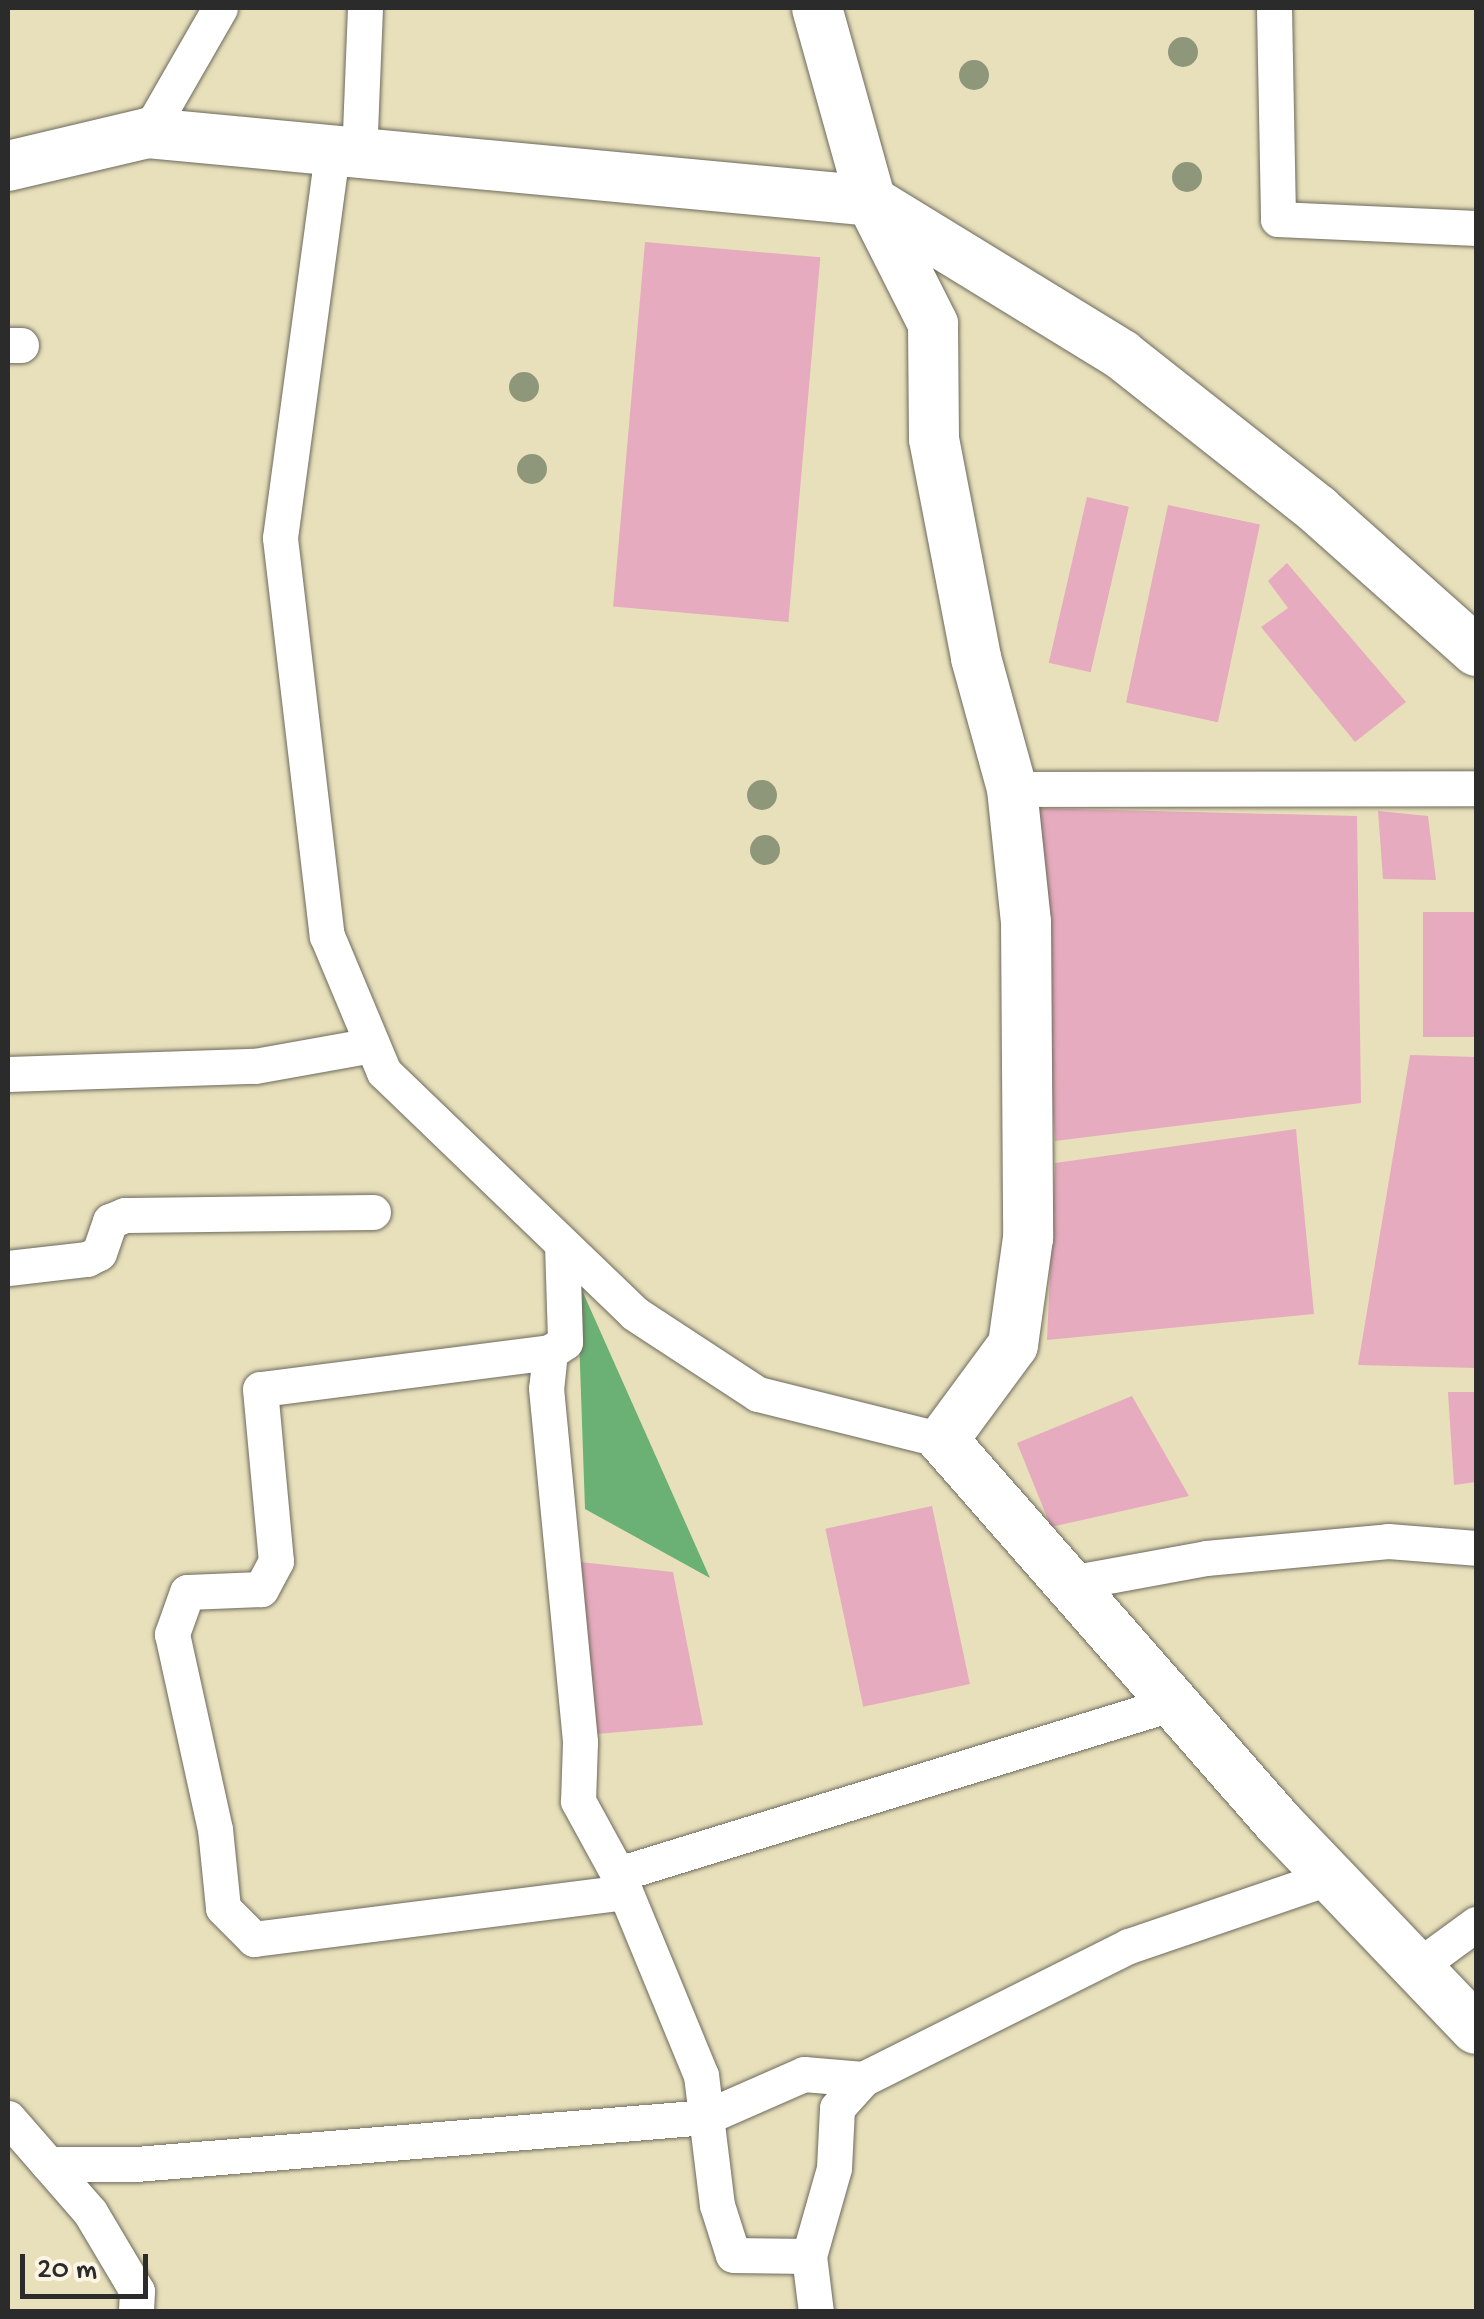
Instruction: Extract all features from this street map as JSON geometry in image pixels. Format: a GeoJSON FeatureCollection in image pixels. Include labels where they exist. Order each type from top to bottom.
{"type":"FeatureCollection","features":[{"type":"Feature","properties":{"kind":"street"},"geometry":{"type":"LineString","coordinates":[[148,133],[220,8]]}},
{"type":"Feature","properties":{"kind":"street"},"geometry":{"type":"LineString","coordinates":[[365,8],[345,155],[280,538],[327,936],[384,1072],[634,1313],[758,1394],[943,1440],[1330,1876],[1476,2029]]}},
{"type":"Feature","properties":{"kind":"street"},"geometry":{"type":"LineString","coordinates":[[817,8],[871,200],[933,324],[934,439],[976,658],[1012,789],[1026,922],[1028,1238],[1013,1345],[943,1440]]}},
{"type":"Feature","properties":{"kind":"street"},"geometry":{"type":"LineString","coordinates":[[1274,8],[1278,219],[1476,228]]}},
{"type":"Feature","properties":{"kind":"street"},"geometry":{"type":"LineString","coordinates":[[8,166],[148,133],[345,155],[871,200],[1122,354],[1318,510],[1476,651]]}},
{"type":"Feature","properties":{"kind":"street"},"geometry":{"type":"LineString","coordinates":[[1012,789],[1476,788]]}},
{"type":"Feature","properties":{"kind":"street"},"geometry":{"type":"LineString","coordinates":[[8,1074],[255,1066],[372,1044]]}},
{"type":"Feature","properties":{"kind":"street"},"geometry":{"type":"LineString","coordinates":[[8,1268],[88,1259],[99,1252],[110,1221],[125,1215],[373,1212]]}},
{"type":"Feature","properties":{"kind":"street"},"geometry":{"type":"LineString","coordinates":[[562,1244],[565,1342],[550,1352],[260,1388],[276,1561],[261,1589],[187,1592],[172,1634],[216,1829],[223,1908],[254,1939],[622,1883],[1174,1703]]}},
{"type":"Feature","properties":{"kind":"street"},"geometry":{"type":"LineString","coordinates":[[550,1352],[546,1388],[580,1742],[578,1801],[622,1883],[701,2075],[717,2206],[732,2255],[809,2256]]}},
{"type":"Feature","properties":{"kind":"street"},"geometry":{"type":"LineString","coordinates":[[1070,1582],[1206,1558],[1388,1540],[1476,1548]]}},
{"type":"Feature","properties":{"kind":"street"},"geometry":{"type":"LineString","coordinates":[[816,2312],[809,2256],[834,2168],[837,2108],[863,2080],[1129,1946],[1330,1876]]}},
{"type":"Feature","properties":{"kind":"street"},"geometry":{"type":"LineString","coordinates":[[1417,1967],[1476,1924]]}},
{"type":"Feature","properties":{"kind":"street"},"geometry":{"type":"LineString","coordinates":[[48,2164],[136,2164],[706,2117],[804,2074],[863,2080]]}},
{"type":"Feature","properties":{"kind":"street"},"geometry":{"type":"LineString","coordinates":[[8,2118],[90,2212],[136,2291],[136,2312]]}},
{"type":"Feature","properties":{"kind":"green space"},"geometry":{"type":"Polygon","coordinates":[[[577,1279],[710,1578],[585,1509],[577,1279]]]}},
{"type":"Feature","properties":{"kind":"building"},"geometry":{"type":"Polygon","coordinates":[[[645,242],[820,257],[788,622],[613,607],[645,242]]]}},
{"type":"Feature","properties":{"kind":"building"},"geometry":{"type":"Polygon","coordinates":[[[1087,497],[1129,507],[1091,672],[1049,663],[1087,497]]]}},
{"type":"Feature","properties":{"kind":"building"},"geometry":{"type":"Polygon","coordinates":[[[1168,505],[1260,525],[1218,722],[1126,703],[1168,505]]]}},
{"type":"Feature","properties":{"kind":"building"},"geometry":{"type":"Polygon","coordinates":[[[1287,563],[1406,702],[1355,742],[1261,627],[1288,608],[1268,581],[1287,563]]]}},
{"type":"Feature","properties":{"kind":"building"},"geometry":{"type":"Polygon","coordinates":[[[1030,808],[1357,816],[1361,1103],[1055,1141],[1030,808]]]}},
{"type":"Feature","properties":{"kind":"building"},"geometry":{"type":"Polygon","coordinates":[[[1378,811],[1428,816],[1436,880],[1383,879],[1378,811]]]}},
{"type":"Feature","properties":{"kind":"building"},"geometry":{"type":"Polygon","coordinates":[[[1423,912],[1476,912],[1476,1037],[1423,1037],[1423,912]]]}},
{"type":"Feature","properties":{"kind":"building"},"geometry":{"type":"Polygon","coordinates":[[[1410,1055],[1476,1057],[1476,1368],[1358,1365],[1410,1055]]]}},
{"type":"Feature","properties":{"kind":"building"},"geometry":{"type":"Polygon","coordinates":[[[1296,1129],[1314,1314],[1047,1340],[1055,1163],[1296,1129]]]}},
{"type":"Feature","properties":{"kind":"building"},"geometry":{"type":"Polygon","coordinates":[[[1448,1392],[1476,1392],[1476,1482],[1454,1485],[1448,1392]]]}},
{"type":"Feature","properties":{"kind":"building"},"geometry":{"type":"Polygon","coordinates":[[[1132,1396],[1189,1496],[1051,1527],[1017,1443],[1132,1396]]]}},
{"type":"Feature","properties":{"kind":"building"},"geometry":{"type":"Polygon","coordinates":[[[932,1506],[970,1684],[863,1707],[825,1529],[932,1506]]]}},
{"type":"Feature","properties":{"kind":"building"},"geometry":{"type":"Polygon","coordinates":[[[580,1562],[673,1572],[703,1725],[596,1734],[580,1562]]]}}]}
